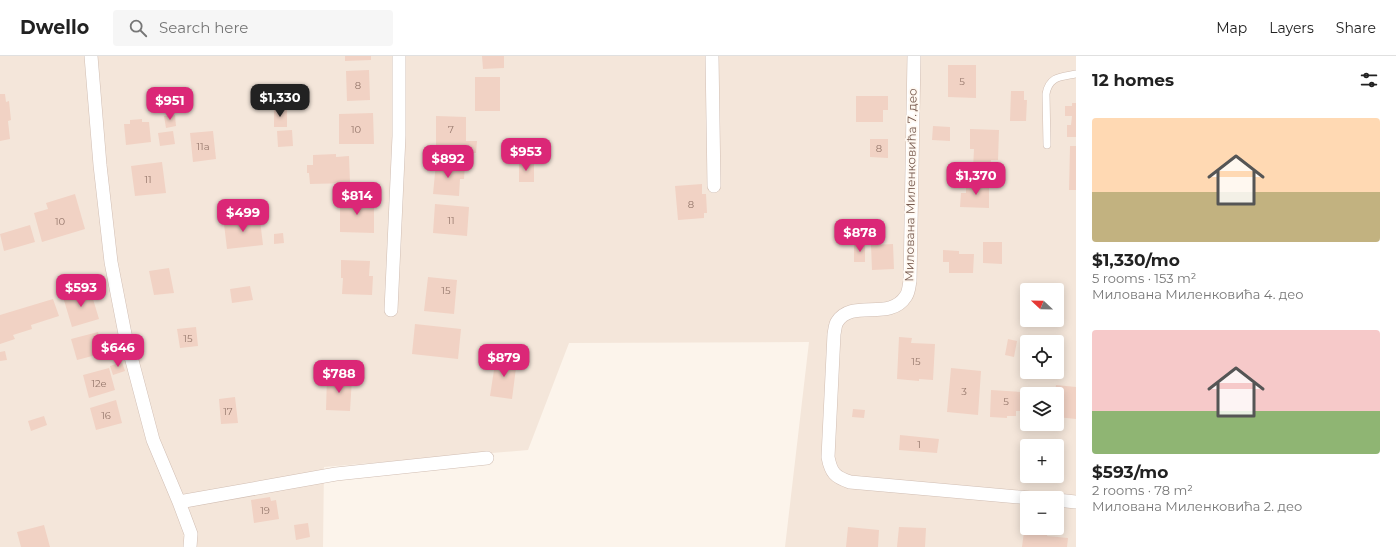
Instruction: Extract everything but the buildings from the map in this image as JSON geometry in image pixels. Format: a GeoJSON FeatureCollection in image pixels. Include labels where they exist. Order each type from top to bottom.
{"type":"FeatureCollection","features":[{"type":"Feature","properties":{"kind":"street"},"geometry":{"type":"LineString","coordinates":[[91,56],[100,166],[112,270],[125,334],[153,440],[191,534],[190,547]]}},
{"type":"Feature","properties":{"kind":"street"},"geometry":{"type":"LineString","coordinates":[[391,310],[400,136],[399,56]]}},
{"type":"Feature","properties":{"kind":"street"},"geometry":{"type":"LineString","coordinates":[[712,56],[714,186]]}},
{"type":"Feature","properties":{"kind":"street","name":"Милована Миленковића 7. део"},"geometry":{"type":"LineString","coordinates":[[914,56],[910,281],[906,295],[896,306],[881,310],[857,310],[845,314],[837,322],[834,334],[828,449],[830,469],[838,478],[850,482],[1020,497]]}},
{"type":"Feature","properties":{"kind":"street"},"geometry":{"type":"LineString","coordinates":[[179,502],[336,474],[487,458]]}},
{"type":"Feature","properties":{"kind":"street"},"geometry":{"type":"LineString","coordinates":[[1064,501],[1076,502]]}},
{"type":"Feature","properties":{"kind":"lane"},"geometry":{"type":"LineString","coordinates":[[1047,145],[1047,86],[1052,80],[1059,77],[1076,74]]}},
{"type":"Feature","properties":{"kind":"shaded area"},"geometry":{"type":"Polygon","coordinates":[[[0,56],[1076,56],[1076,547],[785,547],[809,342],[569,343],[528,450],[324,467],[323,547],[0,547],[0,56]]]}}]}
